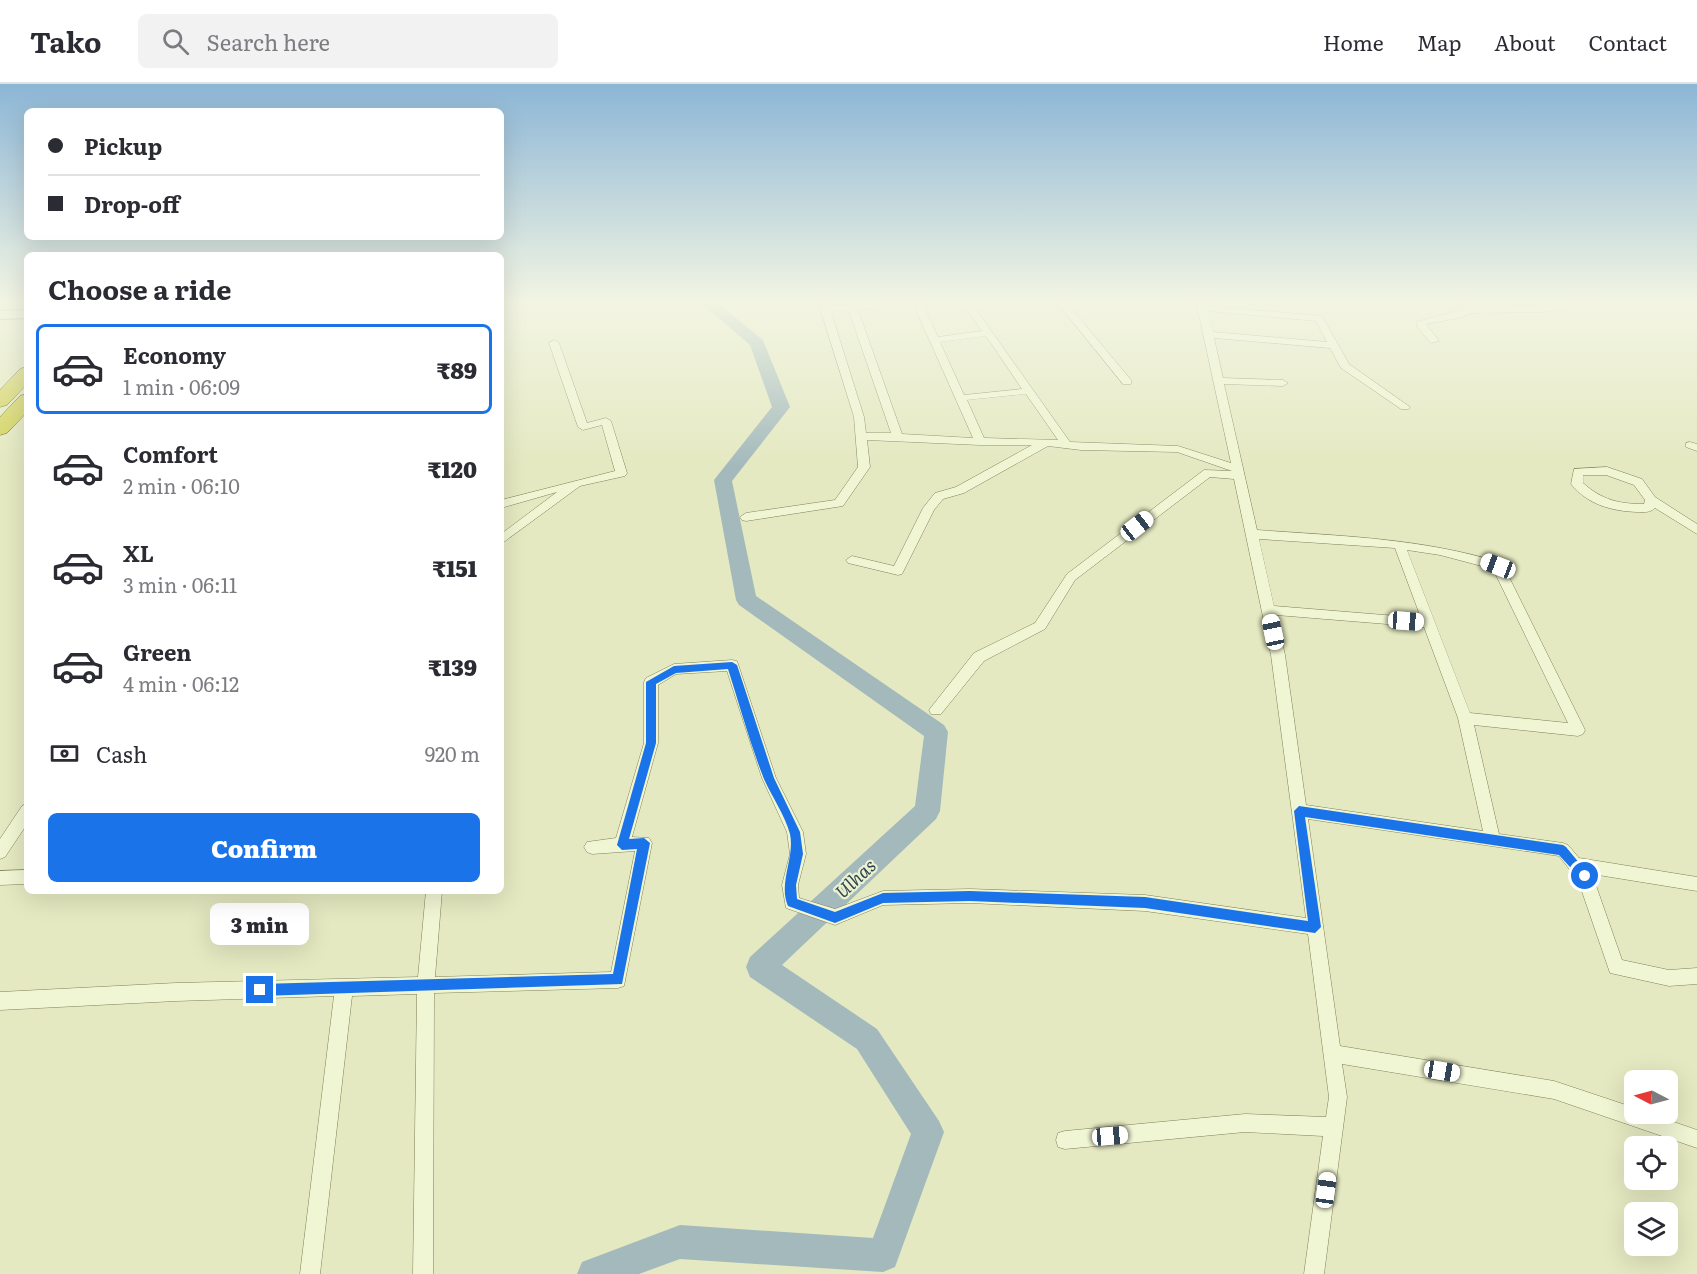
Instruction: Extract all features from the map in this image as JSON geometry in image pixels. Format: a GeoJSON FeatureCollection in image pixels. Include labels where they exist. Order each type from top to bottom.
{"type":"FeatureCollection","features":[{"type":"Feature","properties":{"kind":"highway"},"geometry":{"type":"LineString","coordinates":[[0,401],[24,376]]}},
{"type":"Feature","properties":{"kind":"highway"},"geometry":{"type":"LineString","coordinates":[[0,429],[24,403]]}},
{"type":"Feature","properties":{"kind":"street"},"geometry":{"type":"LineString","coordinates":[[504,503],[621,473],[606,421],[583,427],[559,357]]}},
{"type":"Feature","properties":{"kind":"street"},"geometry":{"type":"LineString","coordinates":[[746,517],[838,503],[864,467],[859,417],[840,357]]}},
{"type":"Feature","properties":{"kind":"street"},"geometry":{"type":"LineString","coordinates":[[870,357],[898,437]]}},
{"type":"Feature","properties":{"kind":"street"},"geometry":{"type":"LineString","coordinates":[[942,357],[980,442]]}},
{"type":"Feature","properties":{"kind":"street"},"geometry":{"type":"LineString","coordinates":[[1005,357],[1067,445]]}},
{"type":"Feature","properties":{"kind":"street"},"geometry":{"type":"LineString","coordinates":[[1106,357],[1127,382]]}},
{"type":"Feature","properties":{"kind":"street"},"geometry":{"type":"LineString","coordinates":[[1213,357],[1278,655],[1338,1097],[1314,1274]]}},
{"type":"Feature","properties":{"kind":"street"},"geometry":{"type":"LineString","coordinates":[[1340,357],[1345,366],[1405,407]]}},
{"type":"Feature","properties":{"kind":"street"},"geometry":{"type":"LineString","coordinates":[[1219,381],[1283,383]]}},
{"type":"Feature","properties":{"kind":"street"},"geometry":{"type":"LineString","coordinates":[[961,398],[1028,391]]}},
{"type":"Feature","properties":{"kind":"street"},"geometry":{"type":"LineString","coordinates":[[861,436],[1178,449],[1239,472]]}},
{"type":"Feature","properties":{"kind":"street"},"geometry":{"type":"LineString","coordinates":[[852,560],[898,571],[929,508],[939,496],[960,490],[1046,442]]}},
{"type":"Feature","properties":{"kind":"street"},"geometry":{"type":"LineString","coordinates":[[1651,501],[1649,508],[1624,508],[1594,500],[1577,484],[1578,472],[1607,471],[1638,482],[1651,501],[1697,530]]}},
{"type":"Feature","properties":{"kind":"street"},"geometry":{"type":"LineString","coordinates":[[936,710],[979,657],[1040,626],[1071,577],[1208,473],[1239,472]]}},
{"type":"Feature","properties":{"kind":"street"},"geometry":{"type":"LineString","coordinates":[[504,538],[576,483]]}},
{"type":"Feature","properties":{"kind":"street"},"geometry":{"type":"LineString","coordinates":[[1252,534],[1447,551],[1498,566],[1578,730],[1465,718]]}},
{"type":"Feature","properties":{"kind":"street"},"geometry":{"type":"LineString","coordinates":[[1400,546],[1465,718],[1493,840]]}},
{"type":"Feature","properties":{"kind":"street"},"geometry":{"type":"LineString","coordinates":[[1268,610],[1429,622]]}},
{"type":"Feature","properties":{"kind":"street"},"geometry":{"type":"LineString","coordinates":[[622,845],[651,743],[651,682],[674,669],[732,665],[769,778],[795,832],[798,854],[790,885],[792,903],[835,917],[883,898],[970,896],[1145,903],[1315,927]]}},
{"type":"Feature","properties":{"kind":"street"},"geometry":{"type":"LineString","coordinates":[[1299,811],[1563,850],[1585,876],[1616,967],[1669,978],[1697,976]]}},
{"type":"Feature","properties":{"kind":"street"},"geometry":{"type":"LineString","coordinates":[[0,852],[24,816]]}},
{"type":"Feature","properties":{"kind":"street"},"geometry":{"type":"LineString","coordinates":[[0,1001],[176,992],[618,980],[644,843],[592,847]]}},
{"type":"Feature","properties":{"kind":"street"},"geometry":{"type":"LineString","coordinates":[[1575,864],[1697,884]]}},
{"type":"Feature","properties":{"kind":"street"},"geometry":{"type":"LineString","coordinates":[[0,878],[24,877]]}},
{"type":"Feature","properties":{"kind":"street"},"geometry":{"type":"LineString","coordinates":[[423,1274],[426,985],[434,894]]}},
{"type":"Feature","properties":{"kind":"street"},"geometry":{"type":"LineString","coordinates":[[310,1274],[344,987]]}},
{"type":"Feature","properties":{"kind":"street"},"geometry":{"type":"LineString","coordinates":[[1331,1053],[1554,1090],[1697,1139]]}},
{"type":"Feature","properties":{"kind":"street"},"geometry":{"type":"LineString","coordinates":[[1065,1140],[1245,1123],[1334,1127]]}},
{"type":"Feature","properties":{"kind":"waterway","name":"Ulhas"},"geometry":{"type":"LineString","coordinates":[[594,1274],[680,1242],[883,1255],[928,1132],[867,1039],[760,967],[927,811],[936,732],[746,600],[723,480],[781,407],[762,357]]}},
{"type":"Feature","properties":{"kind":"route"},"geometry":{"type":"LineString","coordinates":[[260,990],[618,980],[644,843],[622,845],[651,743],[651,682],[674,669],[732,665],[769,778],[795,832],[798,854],[790,885],[793,894],[792,903],[835,917],[883,898],[970,896],[1145,903],[1315,927],[1299,811],[1563,850],[1585,876]]}}]}
